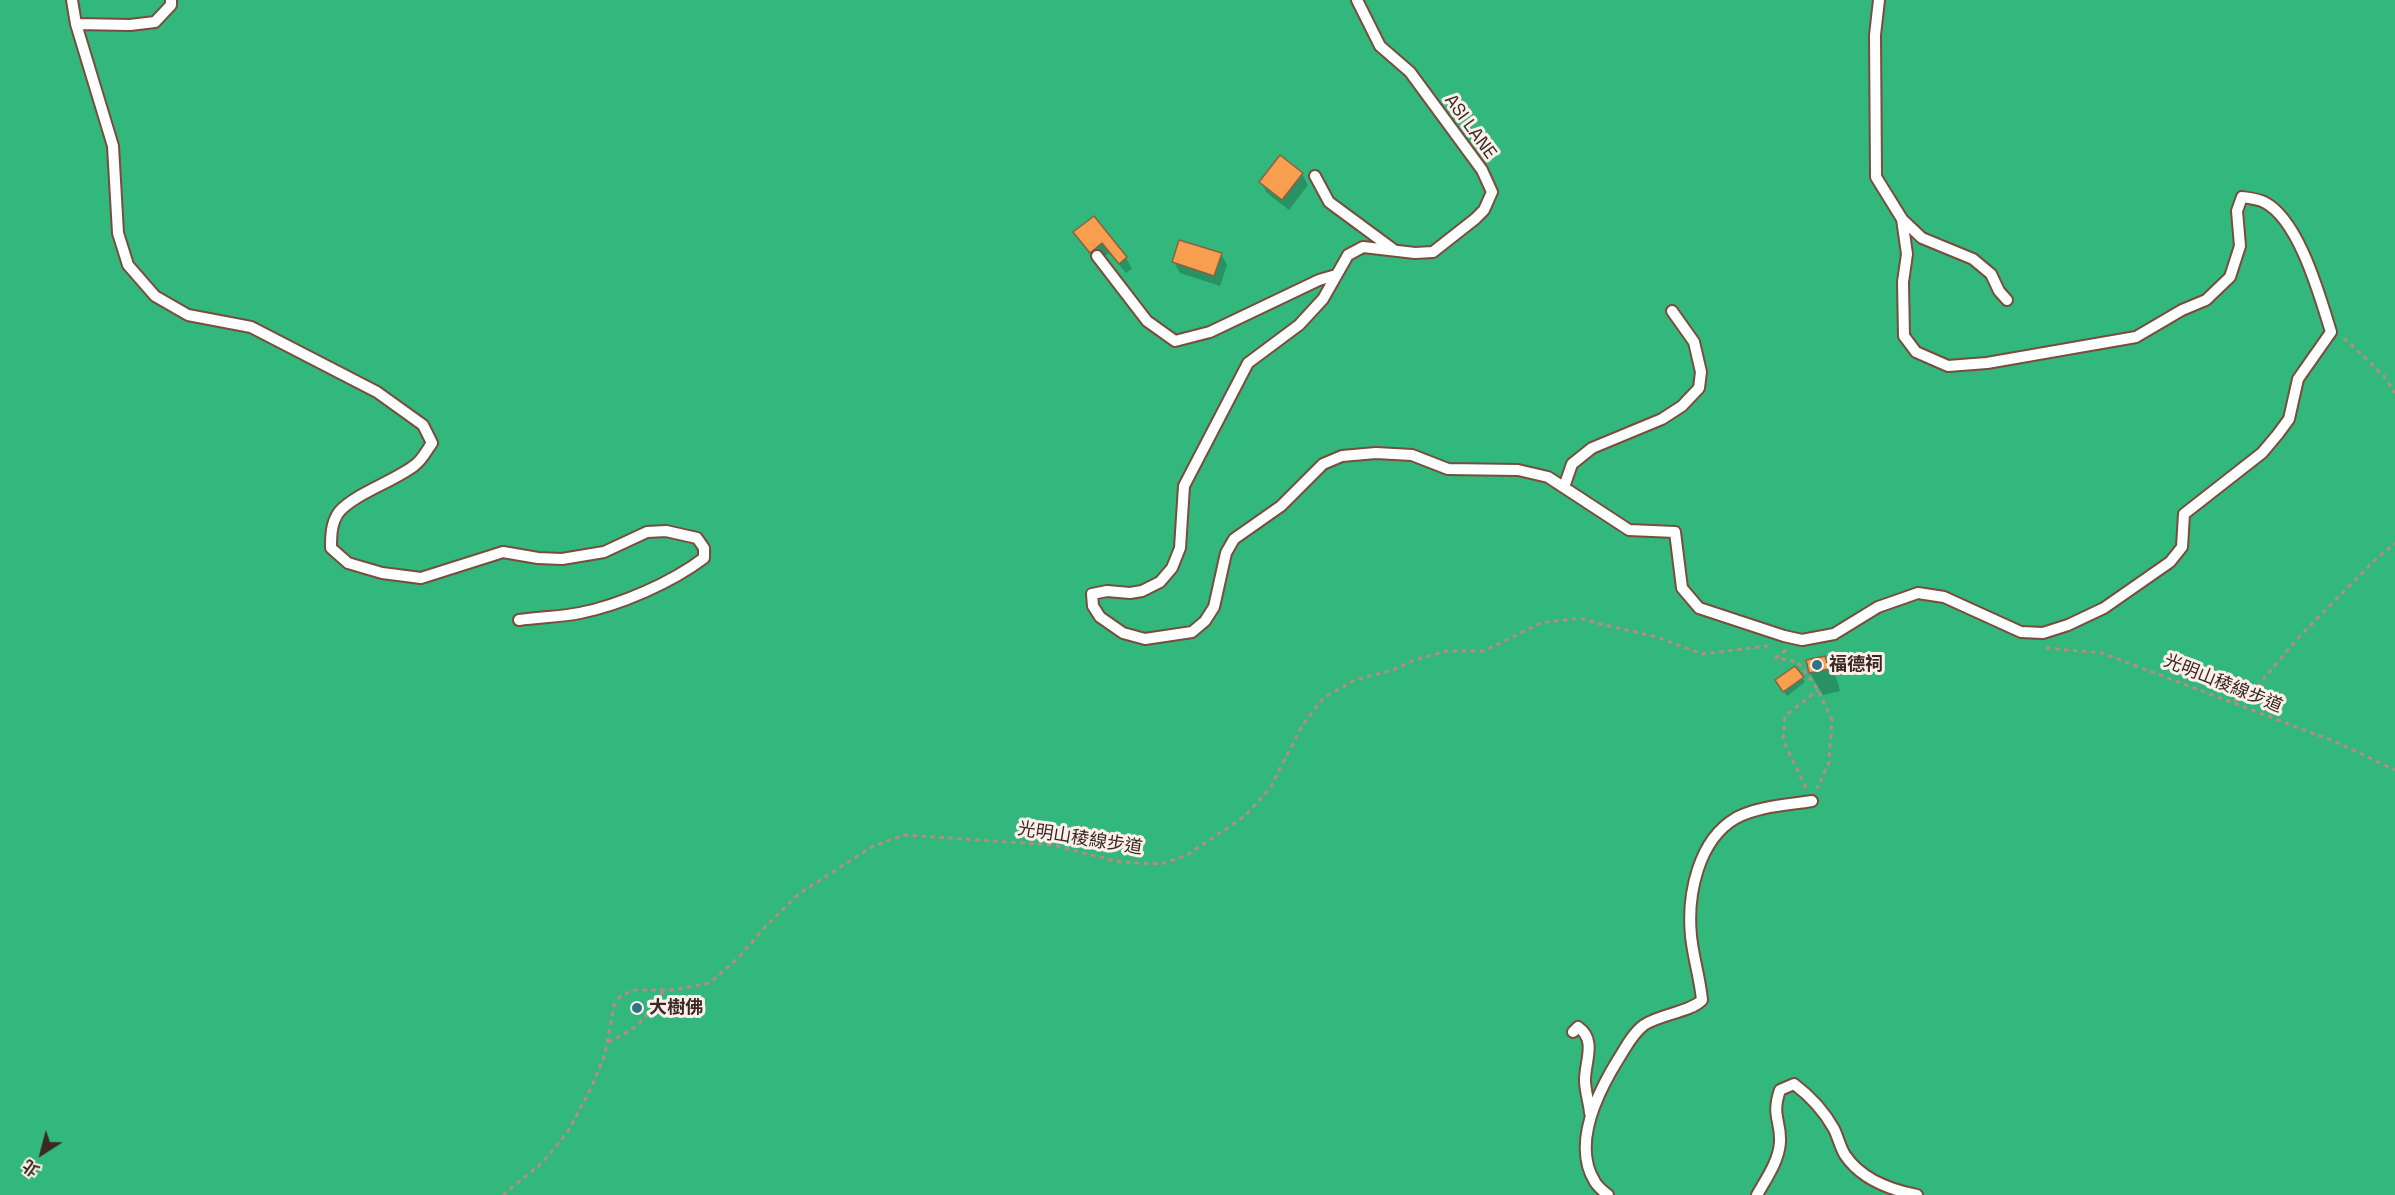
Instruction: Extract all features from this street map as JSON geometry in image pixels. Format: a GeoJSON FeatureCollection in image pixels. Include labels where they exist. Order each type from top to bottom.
{"type":"FeatureCollection","features":[{"type":"Feature","properties":{"kind":"lane"},"geometry":{"type":"LineString","coordinates":[[72,0],[76,24],[113,146],[118,233],[128,265],[155,296],[188,315],[250,327],[377,392],[423,425],[432,443],[418,464],[354,500],[339,513],[331,530],[331,548],[348,563],[382,573],[421,578],[503,552],[538,558],[588,556],[604,552],[647,532],[666,531],[697,538],[704,548],[704,558],[692,567],[672,579],[622,600],[580,613],[519,620]]}},
{"type":"Feature","properties":{"kind":"lane"},"geometry":{"type":"LineString","coordinates":[[76,24],[130,25],[155,22],[171,5],[171,0]]}},
{"type":"Feature","properties":{"kind":"lane","name":"ASI LANE"},"geometry":{"type":"LineString","coordinates":[[1357,0],[1380,46],[1410,72],[1482,170],[1492,192],[1484,210],[1433,252],[1415,253],[1394,250]]}},
{"type":"Feature","properties":{"kind":"lane"},"geometry":{"type":"LineString","coordinates":[[1879,0],[1875,35],[1876,177],[1902,219],[1922,238],[1973,259],[1990,274],[2007,300]]}},
{"type":"Feature","properties":{"kind":"lane"},"geometry":{"type":"LineString","coordinates":[[1315,176],[1329,202],[1394,250]]}},
{"type":"Feature","properties":{"kind":"lane"},"geometry":{"type":"LineString","coordinates":[[1394,250],[1363,247],[1348,255],[1323,299],[1299,326],[1248,363],[1185,486],[1180,548],[1172,568],[1160,582],[1142,591],[1130,593],[1107,591],[1092,594],[1094,606],[1109,625],[1123,633],[1145,639],[1192,632],[1205,621],[1214,607],[1226,553],[1234,539],[1281,506],[1323,464],[1342,456],[1376,453],[1412,455],[1448,469],[1518,470],[1548,477],[1629,530],[1675,532],[1682,588],[1699,608],[1799,639],[1818,639],[1834,634],[1878,607],[1918,593],[1944,597],[2021,632],[2043,633],[2068,625],[2104,608],[2170,562],[2182,547],[2184,514],[2267,447],[2289,419],[2298,379],[2331,332],[2312,274],[2282,215],[2264,202],[2242,196],[2236,211],[2240,246],[2230,277],[2206,300],[2182,310],[2136,337],[1987,363],[1948,366],[1916,352],[1904,336],[1903,282],[1907,254],[1902,219]]}},
{"type":"Feature","properties":{"kind":"lane"},"geometry":{"type":"LineString","coordinates":[[1097,256],[1148,321],[1175,341],[1210,332],[1319,280],[1336,275]]}},
{"type":"Feature","properties":{"kind":"lane"},"geometry":{"type":"LineString","coordinates":[[1564,487],[1572,464],[1592,448],[1662,419],[1682,406],[1699,388],[1701,372],[1694,342],[1672,310]]}},
{"type":"Feature","properties":{"kind":"lane"},"geometry":{"type":"LineString","coordinates":[[1608,1195],[1595,1183],[1590,1171],[1586,1147],[1591,1116],[1599,1090],[1633,1036],[1644,1025],[1668,1013],[1698,1005],[1702,1000],[1699,969],[1691,935],[1694,878],[1716,834],[1737,818],[1760,810],[1812,801]]}},
{"type":"Feature","properties":{"kind":"lane"},"geometry":{"type":"LineString","coordinates":[[1573,1032],[1578,1027],[1585,1032],[1588,1039],[1585,1079],[1591,1116]]}},
{"type":"Feature","properties":{"kind":"lane"},"geometry":{"type":"LineString","coordinates":[[1757,1195],[1777,1159],[1780,1141],[1774,1106],[1780,1090],[1794,1084],[1808,1094],[1822,1112],[1834,1130],[1845,1155],[1860,1172],[1881,1184],[1917,1195]]}},
{"type":"Feature","properties":{"kind":"path"},"geometry":{"type":"LineString","coordinates":[[2331,332],[2348,340],[2384,376],[2395,393]]}},
{"type":"Feature","properties":{"kind":"path"},"geometry":{"type":"LineString","coordinates":[[2233,702],[2254,689],[2299,637],[2376,559],[2395,543]]}},
{"type":"Feature","properties":{"kind":"path","name":"光明山稜線步道"},"geometry":{"type":"LineString","coordinates":[[503,1195],[543,1162],[567,1133],[591,1088],[605,1054],[614,1005],[621,996],[634,990],[664,990],[710,982],[740,956],[763,929],[800,893],[873,846],[905,835],[1052,844],[1120,862],[1161,864],[1187,855],[1245,816],[1270,788],[1302,726],[1323,698],[1355,680],[1393,670],[1414,660],[1447,651],[1484,651],[1541,623],[1580,618],[1657,637],[1702,654],[1765,647]]}},
{"type":"Feature","properties":{"kind":"path"},"geometry":{"type":"LineString","coordinates":[[1799,639],[1776,658],[1798,662],[1818,690],[1832,720],[1829,762],[1812,801]]}},
{"type":"Feature","properties":{"kind":"path","name":"光明山稜線步道"},"geometry":{"type":"LineString","coordinates":[[2043,648],[2102,652],[2233,702],[2278,722],[2336,742],[2395,770]]}},
{"type":"Feature","properties":{"kind":"path"},"geometry":{"type":"LineString","coordinates":[[1812,801],[1783,740],[1785,716],[1818,690]]}},
{"type":"Feature","properties":{"kind":"path"},"geometry":{"type":"LineString","coordinates":[[608,1042],[638,1026],[652,1011],[664,990]]}},
{"type":"Feature","properties":{"kind":"green space"},"geometry":{"type":"Polygon","coordinates":[[[0,0],[2395,0],[2395,1195],[0,1195],[0,0]]]}},
{"type":"Feature","properties":{"kind":"building"},"geometry":{"type":"Polygon","coordinates":[[[1280,155],[1303,173],[1282,200],[1259,182],[1280,155]]]}},
{"type":"Feature","properties":{"kind":"building"},"geometry":{"type":"Polygon","coordinates":[[[1094,216],[1127,257],[1119,264],[1102,243],[1090,253],[1073,232],[1094,216]]]}},
{"type":"Feature","properties":{"kind":"building"},"geometry":{"type":"Polygon","coordinates":[[[1179,240],[1222,253],[1214,276],[1172,262],[1179,240]]]}},
{"type":"Feature","properties":{"kind":"building","name":"福德祠"},"geometry":{"type":"Polygon","coordinates":[[[1825,656],[1829,669],[1809,673],[1806,660],[1825,656]]]}},
{"type":"Feature","properties":{"kind":"building"},"geometry":{"type":"Polygon","coordinates":[[[1795,666],[1804,677],[1783,692],[1775,680],[1795,666]]]}},
{"type":"Feature","properties":{"kind":"place","name":"福德祠"},"geometry":{"type":"Point","coordinates":[1817,665]}},
{"type":"Feature","properties":{"kind":"place","name":"大樹佛"},"geometry":{"type":"Point","coordinates":[637,1008]}}]}
